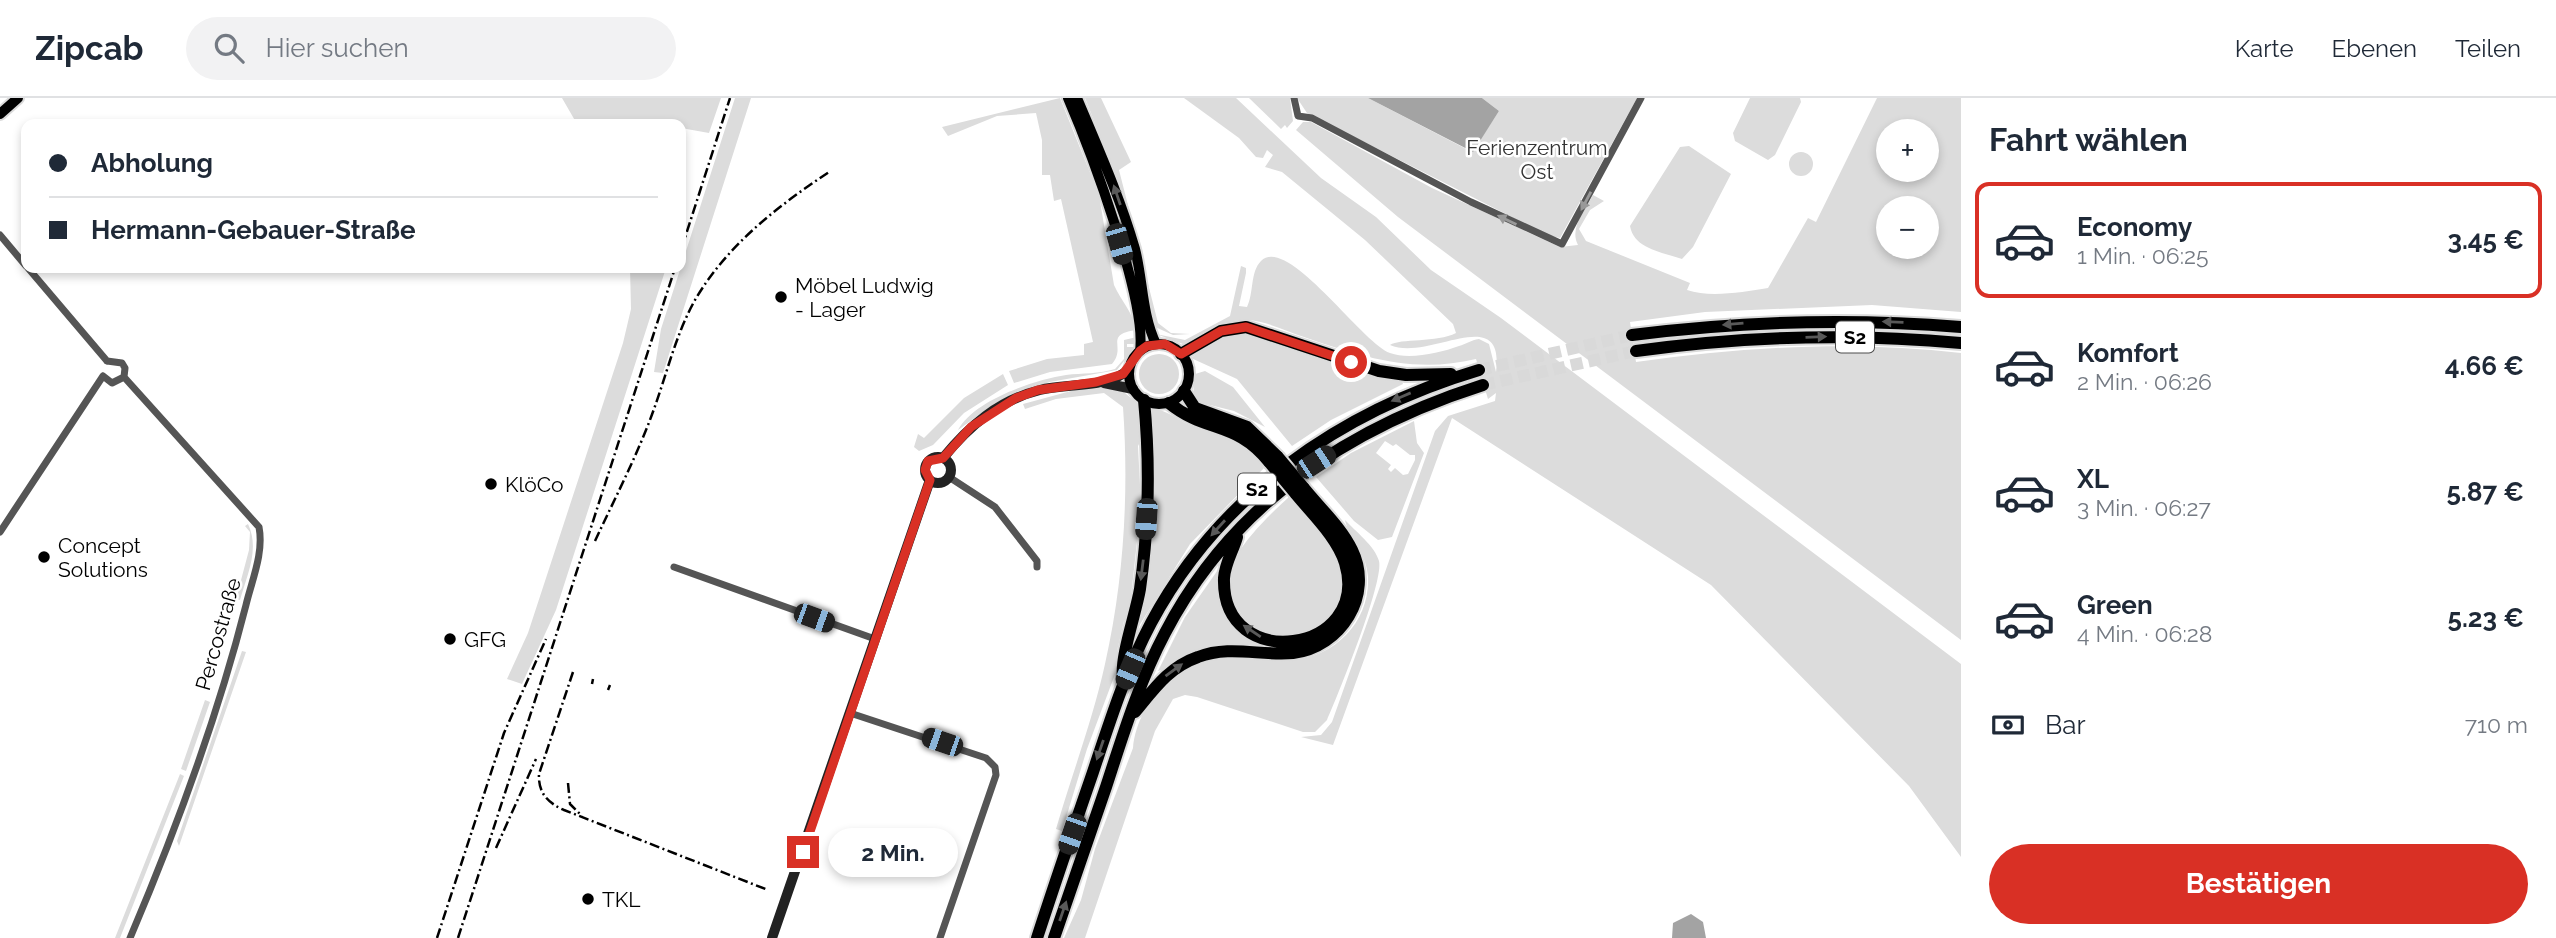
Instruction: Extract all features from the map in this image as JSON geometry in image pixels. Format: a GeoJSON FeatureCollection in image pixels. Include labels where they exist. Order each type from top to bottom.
{"type":"FeatureCollection","features":[{"type":"Feature","properties":{"kind":"highway","name":"S2"},"geometry":{"type":"LineString","coordinates":[[1632,335],[1752,322],[1825,320],[1961,327]]}},
{"type":"Feature","properties":{"kind":"highway","name":"S2"},"geometry":{"type":"LineString","coordinates":[[1037,938],[1123,686],[1152,622],[1171,589],[1210,537],[1257,489],[1306,449],[1360,416],[1409,393],[1472,372],[1420,375],[1379,371],[1246,327],[1221,331],[1181,354]]}},
{"type":"Feature","properties":{"kind":"highway","name":"S2"},"geometry":{"type":"LineString","coordinates":[[1636,351],[1735,340],[1828,336],[1961,343]]}},
{"type":"Feature","properties":{"kind":"highway","name":"S2"},"geometry":{"type":"LineString","coordinates":[[1054,938],[1128,720],[1166,631],[1198,579],[1239,530],[1283,488],[1343,444],[1417,407],[1483,385]]}},
{"type":"Feature","properties":{"kind":"highway"},"geometry":{"type":"LineString","coordinates":[[1128,720],[1159,683],[1189,660],[1228,650],[1285,653],[1307,650],[1328,640],[1346,622],[1358,593],[1356,560],[1340,531],[1299,490],[1247,426],[1195,408],[1184,391]]}},
{"type":"Feature","properties":{"kind":"highway"},"geometry":{"type":"LineString","coordinates":[[1123,686],[1122,668],[1136,615],[1145,542],[1148,470],[1144,400]]}},
{"type":"Feature","properties":{"kind":"highway"},"geometry":{"type":"LineString","coordinates":[[1169,402],[1197,421],[1242,435],[1274,460]]}},
{"type":"Feature","properties":{"kind":"highway"},"geometry":{"type":"LineString","coordinates":[[1239,530],[1226,564],[1224,581],[1230,608],[1242,626],[1257,636],[1282,643],[1303,640],[1325,630],[1343,606],[1347,571],[1336,544],[1299,490]]}},
{"type":"Feature","properties":{"kind":"main road"},"geometry":{"type":"LineString","coordinates":[[0,114],[18,98]]}},
{"type":"Feature","properties":{"kind":"main road"},"geometry":{"type":"LineString","coordinates":[[1068,98],[1124,261],[1136,307],[1140,351]]}},
{"type":"Feature","properties":{"kind":"main road"},"geometry":{"type":"LineString","coordinates":[[1077,98],[1096,139],[1129,229],[1143,284],[1150,331],[1156,344]]}},
{"type":"Feature","properties":{"kind":"main road"},"geometry":{"type":"LineString","coordinates":[[1156,344],[1174,348],[1181,354],[1189,369],[1184,391],[1169,402],[1152,403],[1144,400],[1133,389],[1129,369],[1140,351],[1156,344]]}},
{"type":"Feature","properties":{"kind":"street"},"geometry":{"type":"LineString","coordinates":[[1294,98],[1298,116],[1312,118],[1471,202],[1562,244],[1642,98]]}},
{"type":"Feature","properties":{"kind":"street"},"geometry":{"type":"LineString","coordinates":[[0,235],[21,260]]}},
{"type":"Feature","properties":{"kind":"street"},"geometry":{"type":"LineString","coordinates":[[32,273],[107,361]]}},
{"type":"Feature","properties":{"kind":"street"},"geometry":{"type":"LineString","coordinates":[[0,532],[103,376],[102,369],[107,361],[114,359],[122,363],[124,377],[112,383],[103,376]]}},
{"type":"Feature","properties":{"kind":"street"},"geometry":{"type":"LineString","coordinates":[[943,458],[979,421],[1016,398],[1038,390],[1096,382],[1123,374],[1129,369]]}},
{"type":"Feature","properties":{"kind":"street","name":"Percostraße"},"geometry":{"type":"LineString","coordinates":[[124,377],[259,527],[262,542],[241,626],[193,776],[169,847],[130,938]]}},
{"type":"Feature","properties":{"kind":"street"},"geometry":{"type":"LineString","coordinates":[[1096,382],[1133,389]]}},
{"type":"Feature","properties":{"kind":"street"},"geometry":{"type":"LineString","coordinates":[[933,458],[943,458],[949,464],[949,477],[939,482],[930,480],[926,473],[926,464],[933,458]]}},
{"type":"Feature","properties":{"kind":"street"},"geometry":{"type":"LineString","coordinates":[[949,477],[995,508],[1037,561],[1037,567]]}},
{"type":"Feature","properties":{"kind":"street"},"geometry":{"type":"LineString","coordinates":[[772,938],[930,480]]}},
{"type":"Feature","properties":{"kind":"street"},"geometry":{"type":"LineString","coordinates":[[674,567],[875,639]]}},
{"type":"Feature","properties":{"kind":"street"},"geometry":{"type":"LineString","coordinates":[[850,713],[986,758],[995,767],[996,775],[940,938]]}},
{"type":"Feature","properties":{"kind":"green space"},"geometry":{"type":"Polygon","coordinates":[[[562,98],[721,98],[709,133],[686,129],[686,119],[574,119],[562,98]]]}},
{"type":"Feature","properties":{"kind":"green space"},"geometry":{"type":"Polygon","coordinates":[[[735,98],[751,98],[663,373],[654,372],[661,329],[679,273],[686,273],[686,251],[735,98]]]}},
{"type":"Feature","properties":{"kind":"green space"},"geometry":{"type":"Polygon","coordinates":[[[1060,98],[1099,195],[1114,285],[1130,312],[1136,330],[1120,335],[1116,358],[1112,364],[1050,372],[1014,383],[1009,371],[1047,359],[1084,355],[1084,344],[1093,342],[1061,199],[1054,201],[1050,175],[1042,175],[1042,140],[1036,113],[997,116],[948,136],[942,127],[1060,98]]]}},
{"type":"Feature","properties":{"kind":"green space"},"geometry":{"type":"Polygon","coordinates":[[[1085,98],[1101,98],[1131,162],[1119,170],[1158,323],[1171,333],[1190,334],[1173,335],[1153,326],[1135,238],[1085,98]]]}},
{"type":"Feature","properties":{"kind":"green space"},"geometry":{"type":"Polygon","coordinates":[[[1184,98],[1236,98],[1321,178],[1376,217],[1431,270],[1501,318],[1961,664],[1961,857],[1909,786],[1711,585],[1452,418],[1333,745],[1301,737],[1321,735],[1332,722],[1435,431],[1448,416],[1495,401],[1496,393],[1488,399],[1476,359],[1431,365],[1388,361],[1347,351],[1269,324],[1247,320],[1220,326],[1183,344],[1156,334],[1185,340],[1230,316],[1241,266],[1246,268],[1246,273],[1239,306],[1247,307],[1258,266],[1261,261],[1273,257],[1288,263],[1306,276],[1377,345],[1390,353],[1424,355],[1479,339],[1489,344],[1496,372],[1496,351],[1489,340],[1477,337],[1406,348],[1390,345],[1456,333],[1453,324],[1365,240],[1282,172],[1265,167],[1273,155],[1267,150],[1263,158],[1256,157],[1239,138],[1184,98]]]}},
{"type":"Feature","properties":{"kind":"green space"},"geometry":{"type":"Polygon","coordinates":[[[1249,98],[1290,98],[1293,121],[1287,128],[1285,125],[1281,129],[1249,98]]]}},
{"type":"Feature","properties":{"kind":"green space","name":"Ferienzentrum Ost"},"geometry":{"type":"Polygon","coordinates":[[[1297,98],[1368,98],[1472,152],[1499,111],[1482,98],[1637,98],[1560,238],[1547,235],[1307,113],[1297,98]]]}},
{"type":"Feature","properties":{"kind":"green space"},"geometry":{"type":"Polygon","coordinates":[[[1750,98],[1800,98],[1801,102],[1775,155],[1768,160],[1735,141],[1733,133],[1750,98]]]}},
{"type":"Feature","properties":{"kind":"green space"},"geometry":{"type":"Polygon","coordinates":[[[1877,98],[1961,98],[1961,312],[1872,305],[1705,312],[1630,322],[1636,362],[1717,352],[1798,347],[1880,347],[1961,353],[1961,640],[1398,217],[1296,130],[1303,122],[1311,122],[1432,188],[1560,247],[1578,245],[1575,232],[1593,195],[1604,201],[1590,210],[1579,229],[1586,241],[1690,283],[1687,290],[1706,294],[1768,288],[1808,218],[1816,222],[1877,98]]]}},
{"type":"Feature","properties":{"kind":"green space"},"geometry":{"type":"Polygon","coordinates":[[[1689,146],[1731,174],[1693,247],[1682,259],[1643,245],[1637,240],[1630,226],[1680,147],[1689,146]]]}},
{"type":"Feature","properties":{"kind":"green space"},"geometry":{"type":"Polygon","coordinates":[[[1801,152],[1810,155],[1813,164],[1810,173],[1801,176],[1792,173],[1789,164],[1792,155],[1801,152]]]}},
{"type":"Feature","properties":{"kind":"green space"},"geometry":{"type":"Polygon","coordinates":[[[630,273],[664,273],[556,610],[522,684],[507,679],[528,633],[623,343],[631,309],[630,273]]]}},
{"type":"Feature","properties":{"kind":"green space"},"geometry":{"type":"Polygon","coordinates":[[[1239,331],[1401,379],[1403,384],[1331,420],[1292,446],[1237,379],[1191,358],[1220,336],[1239,331]]]}},
{"type":"Feature","properties":{"kind":"green space"},"geometry":{"type":"Polygon","coordinates":[[[1137,337],[1136,344],[1127,344],[1127,347],[1135,347],[1117,370],[1050,382],[1019,391],[994,404],[958,430],[977,409],[1006,393],[1038,381],[1115,369],[1124,359],[1124,340],[1137,337]]]}},
{"type":"Feature","properties":{"kind":"green space"},"geometry":{"type":"Polygon","coordinates":[[[1159,354],[1167,355],[1173,360],[1178,366],[1178,382],[1173,388],[1167,393],[1159,394],[1151,393],[1145,388],[1140,382],[1139,374],[1140,366],[1145,360],[1151,355],[1159,354]]]}},
{"type":"Feature","properties":{"kind":"green space"},"geometry":{"type":"Polygon","coordinates":[[[1205,371],[1233,387],[1265,427],[1234,411],[1198,402],[1194,392],[1195,374],[1205,371]]]}},
{"type":"Feature","properties":{"kind":"green space"},"geometry":{"type":"Polygon","coordinates":[[[1003,374],[1008,385],[964,413],[933,445],[919,451],[914,447],[918,434],[924,438],[964,398],[1003,374]]]}},
{"type":"Feature","properties":{"kind":"green space"},"geometry":{"type":"Polygon","coordinates":[[[1082,388],[1119,388],[1137,403],[1141,440],[1138,446],[1141,505],[1129,615],[1124,621],[1117,651],[1117,669],[1087,749],[1062,831],[1056,829],[1100,685],[1117,600],[1125,504],[1123,407],[1104,393],[1056,399],[1025,409],[1023,404],[1082,388]]]}},
{"type":"Feature","properties":{"kind":"green space"},"geometry":{"type":"Polygon","coordinates":[[[1151,409],[1167,413],[1240,444],[1264,468],[1190,544],[1139,626],[1148,559],[1151,409]]]}},
{"type":"Feature","properties":{"kind":"green space"},"geometry":{"type":"Polygon","coordinates":[[[1414,421],[1417,443],[1424,453],[1392,537],[1378,540],[1354,521],[1316,477],[1351,453],[1414,421]],[[1385,441],[1376,453],[1391,465],[1388,469],[1391,472],[1395,468],[1403,475],[1408,474],[1415,455],[1410,455],[1396,444],[1393,446],[1385,441]]]}},
{"type":"Feature","properties":{"kind":"green space"},"geometry":{"type":"Polygon","coordinates":[[[1289,497],[1334,552],[1343,586],[1336,607],[1322,623],[1303,632],[1281,635],[1260,630],[1243,616],[1232,593],[1231,574],[1234,560],[1247,540],[1289,497]]]}},
{"type":"Feature","properties":{"kind":"green space"},"geometry":{"type":"Polygon","coordinates":[[[1345,520],[1377,555],[1379,573],[1359,639],[1327,720],[1315,732],[1303,732],[1197,697],[1185,695],[1173,699],[1155,731],[1085,938],[1064,938],[1081,900],[1095,849],[1133,748],[1137,729],[1144,711],[1155,695],[1184,670],[1220,657],[1240,655],[1293,660],[1323,652],[1336,644],[1356,622],[1367,593],[1367,567],[1345,520]]]}},
{"type":"Feature","properties":{"kind":"green space"},"geometry":{"type":"Polygon","coordinates":[[[248,524],[253,543],[253,552],[240,600],[236,599],[249,550],[250,532],[245,526],[248,524]]]}},
{"type":"Feature","properties":{"kind":"green space"},"geometry":{"type":"Polygon","coordinates":[[[1222,564],[1222,597],[1265,644],[1264,648],[1238,646],[1158,671],[1185,617],[1222,564]]]}},
{"type":"Feature","properties":{"kind":"green space"},"geometry":{"type":"Polygon","coordinates":[[[242,651],[246,652],[179,846],[177,841],[242,651]]]}},
{"type":"Feature","properties":{"kind":"green space"},"geometry":{"type":"Polygon","coordinates":[[[205,700],[210,702],[186,771],[181,769],[205,700]]]}},
{"type":"Feature","properties":{"kind":"green space"},"geometry":{"type":"Polygon","coordinates":[[[180,774],[184,776],[120,938],[115,938],[180,774]]]}},
{"type":"Feature","properties":{"kind":"shaded area"},"geometry":{"type":"Polygon","coordinates":[[[1368,98],[1482,98],[1499,111],[1473,152],[1368,98]]]}},
{"type":"Feature","properties":{"kind":"shaded area"},"geometry":{"type":"Polygon","coordinates":[[[1691,914],[1703,922],[1706,938],[1672,938],[1673,923],[1691,914]]]}},
{"type":"Feature","properties":{"kind":"tunnel"},"geometry":{"type":"LineString","coordinates":[[1479,370],[1632,335]]}},
{"type":"Feature","properties":{"kind":"tunnel"},"geometry":{"type":"LineString","coordinates":[[1483,385],[1636,351]]}},
{"type":"Feature","properties":{"kind":"railway"},"geometry":{"type":"LineString","coordinates":[[686,234],[730,98]]}},
{"type":"Feature","properties":{"kind":"railway"},"geometry":{"type":"LineString","coordinates":[[595,541],[641,443],[677,340],[695,300],[738,244],[773,213],[829,172]]}},
{"type":"Feature","properties":{"kind":"railway"},"geometry":{"type":"LineString","coordinates":[[458,938],[673,273]]}},
{"type":"Feature","properties":{"kind":"railway"},"geometry":{"type":"LineString","coordinates":[[437,938],[504,733],[546,639]]}},
{"type":"Feature","properties":{"kind":"railway"},"geometry":{"type":"LineString","coordinates":[[573,672],[539,774],[540,787],[545,796],[564,810],[768,890]]}},
{"type":"Feature","properties":{"kind":"railway"},"geometry":{"type":"LineString","coordinates":[[592,684],[593,679]]}},
{"type":"Feature","properties":{"kind":"railway"},"geometry":{"type":"LineString","coordinates":[[608,690],[610,685]]}},
{"type":"Feature","properties":{"kind":"railway"},"geometry":{"type":"LineString","coordinates":[[496,848],[536,759]]}},
{"type":"Feature","properties":{"kind":"railway"},"geometry":{"type":"LineString","coordinates":[[568,783],[570,804],[582,816]]}},
{"type":"Feature","properties":{"kind":"place","name":"Möbel Ludwig - Lager"},"geometry":{"type":"Point","coordinates":[781,297]}},
{"type":"Feature","properties":{"kind":"place","name":"KlöCo"},"geometry":{"type":"Point","coordinates":[491,484]}},
{"type":"Feature","properties":{"kind":"place","name":"Concept Solutions"},"geometry":{"type":"Point","coordinates":[44,557]}},
{"type":"Feature","properties":{"kind":"place","name":"GFG"},"geometry":{"type":"Point","coordinates":[450,639]}},
{"type":"Feature","properties":{"kind":"place","name":"TKL"},"geometry":{"type":"Point","coordinates":[588,899]}},
{"type":"Feature","properties":{"kind":"route"},"geometry":{"type":"LineString","coordinates":[[803,852],[930,480],[925,470],[928,461],[943,458],[971,427],[1016,398],[1038,390],[1096,382],[1123,374],[1128,371],[1133,359],[1147,346],[1165,344],[1181,354],[1221,331],[1246,327],[1351,362]]}}]}
